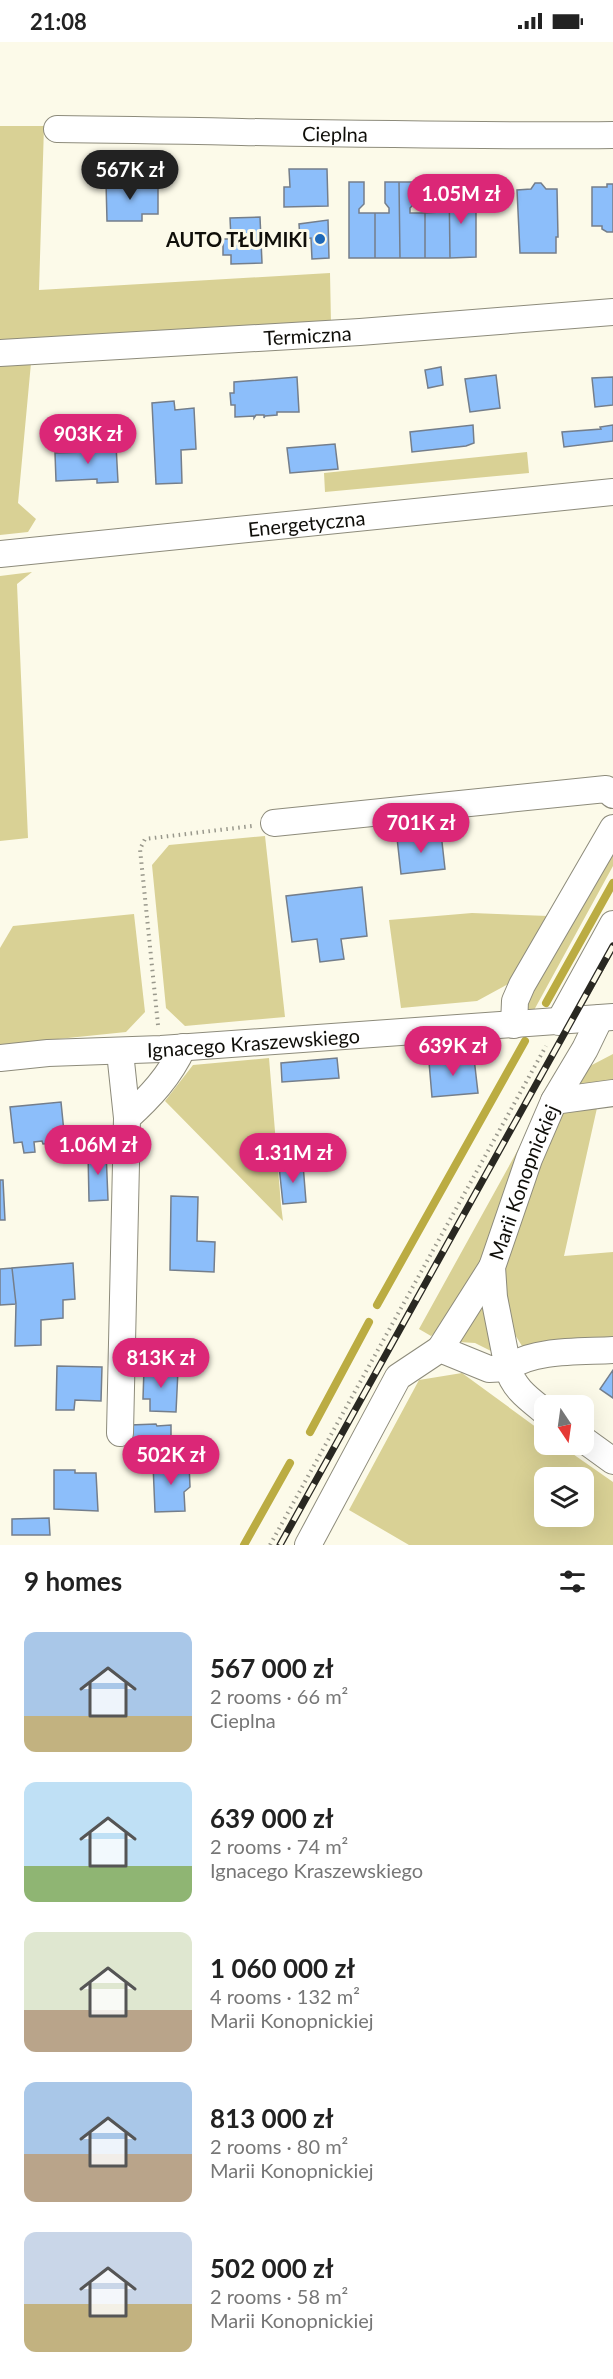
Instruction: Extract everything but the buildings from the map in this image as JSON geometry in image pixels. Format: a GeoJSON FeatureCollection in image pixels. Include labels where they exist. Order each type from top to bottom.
{"type":"FeatureCollection","features":[{"type":"Feature","properties":{"kind":"street","name":"Cieplna"},"geometry":{"type":"LineString","coordinates":[[57,129],[456,136],[613,135]]}},
{"type":"Feature","properties":{"kind":"street","name":"Termiczna"},"geometry":{"type":"LineString","coordinates":[[0,353],[360,332],[613,312]]}},
{"type":"Feature","properties":{"kind":"street","name":"Energetyczna"},"geometry":{"type":"LineString","coordinates":[[0,554],[613,492]]}},
{"type":"Feature","properties":{"kind":"street"},"geometry":{"type":"LineString","coordinates":[[274,823],[606,789],[613,795]]}},
{"type":"Feature","properties":{"kind":"street"},"geometry":{"type":"LineString","coordinates":[[514,1025],[515,1001],[522,985],[613,828]]}},
{"type":"Feature","properties":{"kind":"street"},"geometry":{"type":"LineString","coordinates":[[559,1022],[613,924]]}},
{"type":"Feature","properties":{"kind":"street","name":"Ignacego Kraszewskiego"},"geometry":{"type":"LineString","coordinates":[[0,1058],[48,1053],[120,1052],[606,1018]]}},
{"type":"Feature","properties":{"kind":"street","name":"Marii Konopnickiej"},"geometry":{"type":"LineString","coordinates":[[534,1403],[521,1392],[511,1379],[494,1297],[492,1267],[529,1159],[554,1101],[606,1018]]}},
{"type":"Feature","properties":{"kind":"street"},"geometry":{"type":"LineString","coordinates":[[127,1118],[151,1096],[175,1065],[172,1048]]}},
{"type":"Feature","properties":{"kind":"street"},"geometry":{"type":"LineString","coordinates":[[120,1052],[127,1118],[120,1433]]}},
{"type":"Feature","properties":{"kind":"street"},"geometry":{"type":"LineString","coordinates":[[554,1101],[613,1093]]}},
{"type":"Feature","properties":{"kind":"street"},"geometry":{"type":"LineString","coordinates":[[308,1545],[398,1377],[440,1349],[492,1267]]}},
{"type":"Feature","properties":{"kind":"street"},"geometry":{"type":"LineString","coordinates":[[440,1349],[489,1369],[508,1368],[518,1361],[540,1356],[613,1350]]}},
{"type":"Feature","properties":{"kind":"street"},"geometry":{"type":"LineString","coordinates":[[594,1447],[613,1461]]}},
{"type":"Feature","properties":{"kind":"path"},"geometry":{"type":"LineString","coordinates":[[172,1048],[140,849],[145,839],[274,823]]}},
{"type":"Feature","properties":{"kind":"path"},"geometry":{"type":"LineString","coordinates":[[270,1545],[559,1022]]}},
{"type":"Feature","properties":{"kind":"shaded area"},"geometry":{"type":"Polygon","coordinates":[[[0,126],[44,126],[39,290],[330,273],[331,324],[0,344],[0,126]]]}},
{"type":"Feature","properties":{"kind":"shaded area"},"geometry":{"type":"Polygon","coordinates":[[[31,363],[18,503],[36,519],[28,532],[0,535],[0,365],[31,363]]]}},
{"type":"Feature","properties":{"kind":"shaded area"},"geometry":{"type":"Polygon","coordinates":[[[527,452],[529,473],[325,492],[324,473],[527,452]]]}},
{"type":"Feature","properties":{"kind":"shaded area"},"geometry":{"type":"Polygon","coordinates":[[[32,572],[17,584],[28,838],[0,841],[0,576],[32,572]]]}},
{"type":"Feature","properties":{"kind":"shaded area"},"geometry":{"type":"Polygon","coordinates":[[[265,836],[285,1017],[185,1026],[166,1008],[152,865],[169,845],[265,836]]]}},
{"type":"Feature","properties":{"kind":"shaded area"},"geometry":{"type":"Polygon","coordinates":[[[613,843],[613,866],[533,1012],[528,1009],[524,998],[613,843]]]}},
{"type":"Feature","properties":{"kind":"shaded area"},"geometry":{"type":"Polygon","coordinates":[[[472,913],[548,916],[510,983],[477,1001],[401,1008],[389,920],[472,913]]]}},
{"type":"Feature","properties":{"kind":"shaded area"},"geometry":{"type":"Polygon","coordinates":[[[134,914],[145,1012],[126,1032],[0,1045],[0,948],[13,926],[134,914]]]}},
{"type":"Feature","properties":{"kind":"shaded area"},"geometry":{"type":"Polygon","coordinates":[[[613,1054],[613,1087],[572,1090],[590,1066],[613,1054]]]}},
{"type":"Feature","properties":{"kind":"shaded area"},"geometry":{"type":"Polygon","coordinates":[[[269,1058],[283,1221],[165,1101],[193,1065],[269,1058]]]}},
{"type":"Feature","properties":{"kind":"shaded area"},"geometry":{"type":"Polygon","coordinates":[[[599,1099],[564,1256],[613,1252],[613,1339],[522,1346],[509,1325],[503,1274],[560,1107],[599,1099]]]}},
{"type":"Feature","properties":{"kind":"shaded area"},"geometry":{"type":"Polygon","coordinates":[[[541,1108],[485,1257],[438,1330],[431,1336],[419,1329],[541,1108]]]}},
{"type":"Feature","properties":{"kind":"shaded area"},"geometry":{"type":"Polygon","coordinates":[[[483,1288],[494,1349],[491,1351],[475,1343],[459,1342],[483,1288]]]}},
{"type":"Feature","properties":{"kind":"shaded area"},"geometry":{"type":"Polygon","coordinates":[[[462,1373],[534,1426],[534,1455],[574,1455],[592,1467],[534,1467],[534,1527],[594,1527],[594,1469],[613,1482],[613,1545],[409,1545],[349,1510],[419,1380],[462,1373]]]}},
{"type":"Feature","properties":{"kind":"waterway"},"geometry":{"type":"LineString","coordinates":[[546,1003],[613,883]]}},
{"type":"Feature","properties":{"kind":"waterway"},"geometry":{"type":"LineString","coordinates":[[377,1305],[525,1041]]}},
{"type":"Feature","properties":{"kind":"waterway"},"geometry":{"type":"LineString","coordinates":[[310,1432],[369,1322]]}},
{"type":"Feature","properties":{"kind":"waterway"},"geometry":{"type":"LineString","coordinates":[[244,1545],[290,1463]]}},
{"type":"Feature","properties":{"kind":"railway"},"geometry":{"type":"LineString","coordinates":[[280,1545],[613,946]]}},
{"type":"Feature","properties":{"kind":"place","name":"AUTO TŁUMIKI"},"geometry":{"type":"Point","coordinates":[320,239]}}]}
